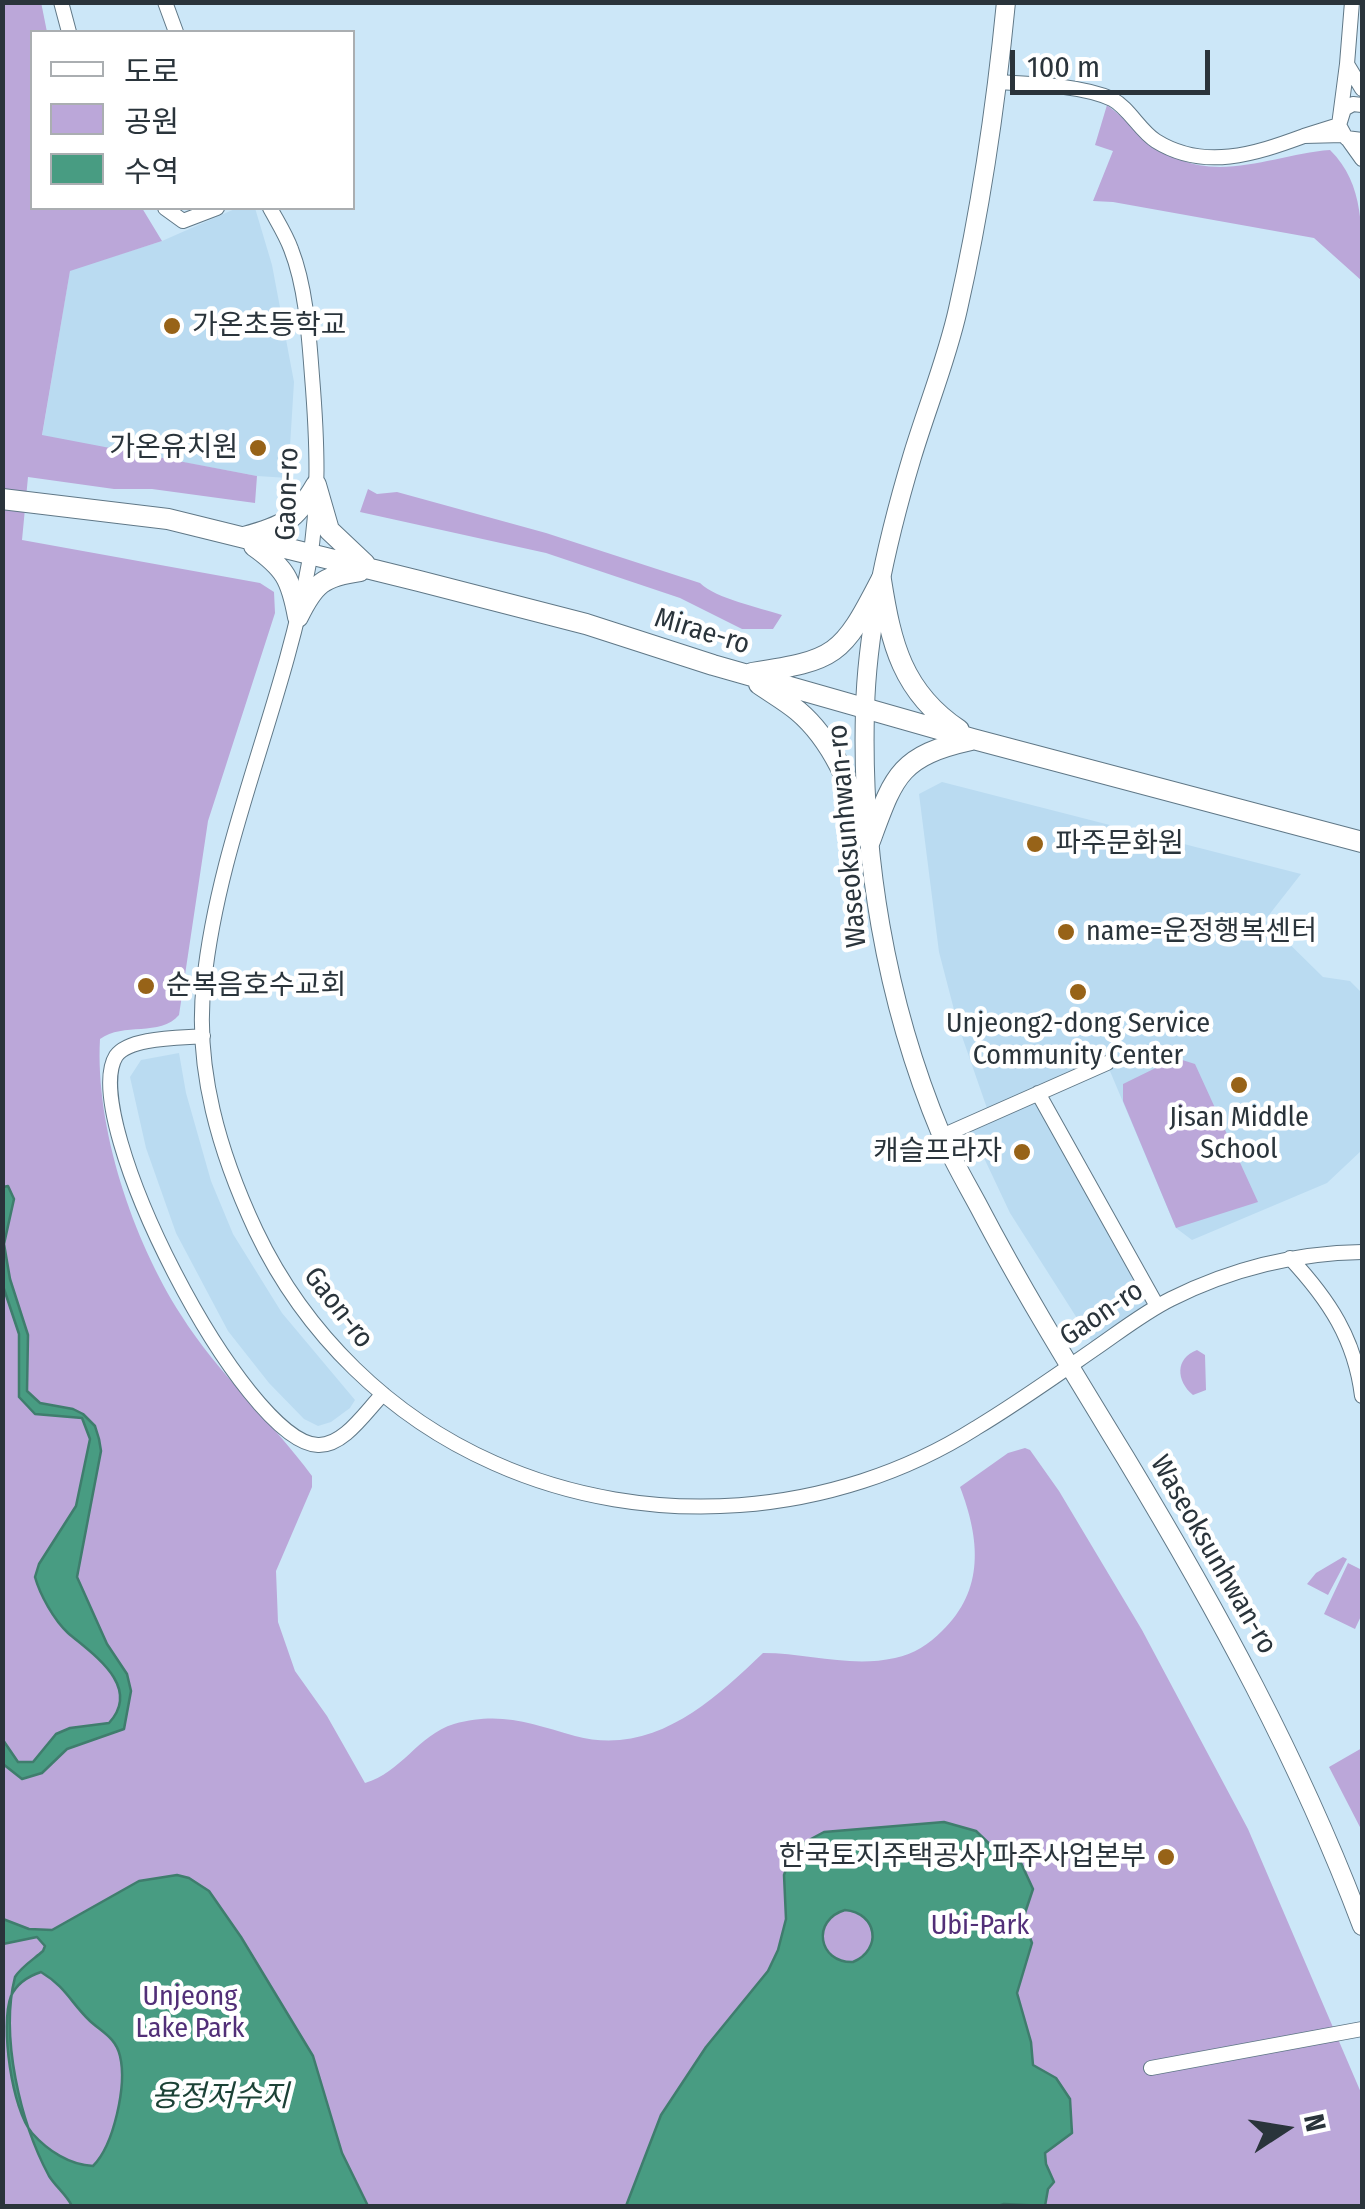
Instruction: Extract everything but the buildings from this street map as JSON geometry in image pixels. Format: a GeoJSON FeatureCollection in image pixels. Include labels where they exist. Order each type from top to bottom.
{"type":"FeatureCollection","features":[{"type":"Feature","properties":{"kind":"main road"},"geometry":{"type":"LineString","coordinates":[[242,537],[277,528],[293,518],[316,485]]}},
{"type":"Feature","properties":{"kind":"main road"},"geometry":{"type":"LineString","coordinates":[[316,485],[329,530],[371,569]]}},
{"type":"Feature","properties":{"kind":"main road","name":"Mirae-ro"},"geometry":{"type":"LineString","coordinates":[[11,500],[168,519],[371,569],[586,624],[973,739],[1362,842]]}},
{"type":"Feature","properties":{"kind":"main road"},"geometry":{"type":"LineString","coordinates":[[242,537],[286,573],[298,616]]}},
{"type":"Feature","properties":{"kind":"main road"},"geometry":{"type":"LineString","coordinates":[[298,616],[310,592],[322,580],[371,569]]}},
{"type":"Feature","properties":{"kind":"main road"},"geometry":{"type":"LineString","coordinates":[[746,674],[794,667],[832,654],[854,632],[881,580]]}},
{"type":"Feature","properties":{"kind":"main road"},"geometry":{"type":"LineString","coordinates":[[881,580],[889,632],[910,684],[943,720],[973,739]]}},
{"type":"Feature","properties":{"kind":"main road"},"geometry":{"type":"LineString","coordinates":[[746,674],[800,712],[825,740],[845,776],[870,841]]}},
{"type":"Feature","properties":{"kind":"main road"},"geometry":{"type":"LineString","coordinates":[[870,841],[888,792],[906,765],[938,747],[973,739]]}},
{"type":"Feature","properties":{"kind":"street"},"geometry":{"type":"LineString","coordinates":[[61,2],[68,30]]}},
{"type":"Feature","properties":{"kind":"street"},"geometry":{"type":"LineString","coordinates":[[165,2],[175,30]]}},
{"type":"Feature","properties":{"kind":"street","name":"Waseoksunhwan-ro"},"geometry":{"type":"LineString","coordinates":[[1006,2],[998,82],[958,310],[910,462],[881,580],[865,708],[878,925],[901,1020],[942,1136],[1002,1252],[1234,1642],[1304,1786],[1362,1926]]}},
{"type":"Feature","properties":{"kind":"street"},"geometry":{"type":"LineString","coordinates":[[1352,2],[1342,132],[1362,159]]}},
{"type":"Feature","properties":{"kind":"street"},"geometry":{"type":"LineString","coordinates":[[1346,64],[1362,89]]}},
{"type":"Feature","properties":{"kind":"street"},"geometry":{"type":"LineString","coordinates":[[998,82],[1055,86],[1114,100],[1155,141],[1189,154],[1225,160],[1304,136],[1342,132],[1362,140]]}},
{"type":"Feature","properties":{"kind":"street"},"geometry":{"type":"LineString","coordinates":[[1342,132],[1344,109],[1362,105]]}},
{"type":"Feature","properties":{"kind":"street"},"geometry":{"type":"LineString","coordinates":[[168,210],[183,221],[212,210]]}},
{"type":"Feature","properties":{"kind":"street","name":"Gaon-ro"},"geometry":{"type":"LineString","coordinates":[[271,210],[293,253],[308,335],[316,485],[311,554],[298,616],[220,889],[203,986],[203,1036],[214,1127],[240,1198],[267,1254],[310,1320],[362,1378],[464,1450],[526,1477],[618,1500],[687,1506],[797,1500],[884,1475],[970,1432],[1158,1306],[1231,1273],[1290,1258],[1362,1252]]}},
{"type":"Feature","properties":{"kind":"street"},"geometry":{"type":"LineString","coordinates":[[203,1036],[133,1044],[118,1054],[112,1066],[115,1112],[122,1139],[162,1253],[219,1351],[274,1419],[301,1442],[332,1442],[382,1394]]}},
{"type":"Feature","properties":{"kind":"street"},"geometry":{"type":"LineString","coordinates":[[942,1136],[1107,1063]]}},
{"type":"Feature","properties":{"kind":"street"},"geometry":{"type":"LineString","coordinates":[[1038,1093],[1158,1306]]}},
{"type":"Feature","properties":{"kind":"street"},"geometry":{"type":"LineString","coordinates":[[1290,1258],[1338,1318],[1355,1357],[1362,1396]]}},
{"type":"Feature","properties":{"kind":"street"},"geometry":{"type":"LineString","coordinates":[[1332,1333],[1338,1318]]}},
{"type":"Feature","properties":{"kind":"street"},"geometry":{"type":"LineString","coordinates":[[1151,2068],[1362,2029]]}},
{"type":"Feature","properties":{"kind":"shaded area","name":"가온초등학교"},"geometry":{"type":"Polygon","coordinates":[[[232,210],[256,210],[272,265],[294,382],[288,478],[257,476],[42,436],[70,270],[162,241],[232,210]]]}},
{"type":"Feature","properties":{"kind":"shaded area"},"geometry":{"type":"Polygon","coordinates":[[[942,782],[1301,874],[1265,920],[1323,977],[1350,981],[1362,993],[1362,1150],[1327,1183],[1192,1240],[1176,1228],[1107,1064],[1038,1093],[1157,1306],[1096,1348],[1010,1213],[968,1124],[989,1114],[958,1025],[939,952],[919,794],[942,782]]]}},
{"type":"Feature","properties":{"kind":"shaded area"},"geometry":{"type":"Polygon","coordinates":[[[179,1053],[211,1181],[233,1234],[282,1313],[355,1400],[331,1422],[318,1426],[304,1419],[269,1383],[228,1331],[176,1233],[146,1148],[130,1077],[141,1060],[179,1053]]]}},
{"type":"Feature","properties":{"kind":"green space"},"geometry":{"type":"Polygon","coordinates":[[[41,2],[47,30],[30,30],[30,210],[143,210],[162,241],[70,271],[42,435],[257,476],[255,503],[28,477],[22,540],[260,583],[274,592],[275,613],[208,821],[179,1015],[162,1026],[119,1031],[100,1039],[100,1073],[111,1146],[147,1253],[196,1337],[312,1476],[312,1487],[276,1571],[278,1622],[295,1671],[327,1716],[365,1783],[389,1771],[441,1729],[471,1720],[516,1721],[603,1740],[630,1739],[655,1732],[679,1721],[723,1690],[763,1653],[878,1661],[909,1654],[932,1640],[956,1615],[972,1581],[972,1526],[960,1487],[1008,1453],[1030,1450],[1142,1630],[1248,1829],[1362,2095],[1362,2206],[3,2206],[2,3],[41,2]]]}},
{"type":"Feature","properties":{"kind":"green space"},"geometry":{"type":"Polygon","coordinates":[[[1107,105],[1162,149],[1198,165],[1248,165],[1330,150],[1356,193],[1362,281],[1314,238],[1093,201],[1113,151],[1095,145],[1107,105]]]}},
{"type":"Feature","properties":{"kind":"green space"},"geometry":{"type":"Polygon","coordinates":[[[368,489],[377,494],[397,492],[546,533],[700,583],[727,598],[782,615],[773,629],[742,629],[680,598],[546,553],[360,512],[368,489]]]}},
{"type":"Feature","properties":{"kind":"green space"},"geometry":{"type":"Polygon","coordinates":[[[1176,1058],[1195,1064],[1258,1202],[1176,1228],[1123,1101],[1123,1084],[1176,1058]]]}},
{"type":"Feature","properties":{"kind":"green space"},"geometry":{"type":"Polygon","coordinates":[[[1197,1350],[1205,1355],[1206,1390],[1193,1395],[1183,1383],[1180,1370],[1185,1358],[1197,1350]]]}},
{"type":"Feature","properties":{"kind":"green space"},"geometry":{"type":"Polygon","coordinates":[[[1343,1557],[1347,1559],[1328,1595],[1307,1584],[1316,1573],[1343,1557]]]}},
{"type":"Feature","properties":{"kind":"green space"},"geometry":{"type":"Polygon","coordinates":[[[1348,1563],[1362,1570],[1362,1614],[1355,1629],[1324,1614],[1348,1563]]]}},
{"type":"Feature","properties":{"kind":"green space"},"geometry":{"type":"Polygon","coordinates":[[[1362,1748],[1362,1831],[1329,1767],[1362,1748]]]}},
{"type":"Feature","properties":{"kind":"water"},"geometry":{"type":"Polygon","coordinates":[[[8,1186],[14,1199],[4,1244],[10,1279],[28,1335],[27,1391],[40,1403],[83,1414],[95,1426],[101,1451],[77,1577],[107,1644],[127,1674],[131,1691],[124,1729],[67,1749],[42,1773],[22,1779],[3,1764],[3,1740],[18,1762],[33,1762],[56,1734],[70,1728],[109,1723],[118,1709],[120,1696],[110,1672],[58,1621],[35,1577],[39,1564],[76,1506],[90,1439],[82,1418],[35,1414],[19,1397],[19,1334],[3,1286],[3,1187],[8,1186]]]}},
{"type":"Feature","properties":{"kind":"water"},"geometry":{"type":"Polygon","coordinates":[[[944,1822],[976,1831],[1001,1855],[1021,1863],[1033,1889],[1023,1919],[1032,1943],[1017,1993],[1031,2042],[1033,2065],[1056,2078],[1070,2099],[1072,2133],[1045,2153],[1054,2182],[1048,2189],[1045,2206],[626,2206],[661,2115],[706,2047],[768,1971],[778,1950],[786,1919],[784,1875],[794,1848],[824,1832],[944,1822]],[[845,1910],[834,1915],[823,1931],[826,1949],[841,1960],[853,1962],[863,1956],[872,1941],[870,1924],[845,1910]]]}},
{"type":"Feature","properties":{"kind":"water","name":"용정저수지"},"geometry":{"type":"Polygon","coordinates":[[[177,1875],[209,1891],[313,2056],[342,2153],[368,2206],[72,2206],[52,2180],[28,2127],[60,2156],[93,2166],[107,2144],[117,2114],[122,2082],[120,2056],[112,2040],[57,1983],[41,1972],[24,1981],[12,1994],[15,1977],[45,1946],[37,1937],[3,1944],[3,1919],[29,1929],[52,1930],[139,1881],[177,1875]]]}},
{"type":"Feature","properties":{"kind":"place","name":"가온초등학교"},"geometry":{"type":"Point","coordinates":[172,326]}},
{"type":"Feature","properties":{"kind":"place","name":"가온유치원"},"geometry":{"type":"Point","coordinates":[258,448]}},
{"type":"Feature","properties":{"kind":"place","name":"파주문화원"},"geometry":{"type":"Point","coordinates":[1035,844]}},
{"type":"Feature","properties":{"kind":"place","name":"name=운정행복센터"},"geometry":{"type":"Point","coordinates":[1066,932]}},
{"type":"Feature","properties":{"kind":"place","name":"순복음호수교회"},"geometry":{"type":"Point","coordinates":[146,986]}},
{"type":"Feature","properties":{"kind":"place","name":"Unjeong2-dong Service Community Center"},"geometry":{"type":"Point","coordinates":[1078,992]}},
{"type":"Feature","properties":{"kind":"place","name":"Jisan Middle School"},"geometry":{"type":"Point","coordinates":[1239,1085]}},
{"type":"Feature","properties":{"kind":"place","name":"캐슬프라자"},"geometry":{"type":"Point","coordinates":[1022,1152]}},
{"type":"Feature","properties":{"kind":"place","name":"한국토지주택공사 파주사업본부"},"geometry":{"type":"Point","coordinates":[1166,1857]}},
{"type":"Feature","properties":{"kind":"park label","name":"Ubi-Park"},"geometry":{"type":"Point","coordinates":[980,1926]}},
{"type":"Feature","properties":{"kind":"park label","name":"Unjeong Lake Park"},"geometry":{"type":"Point","coordinates":[190,2013]}}]}
